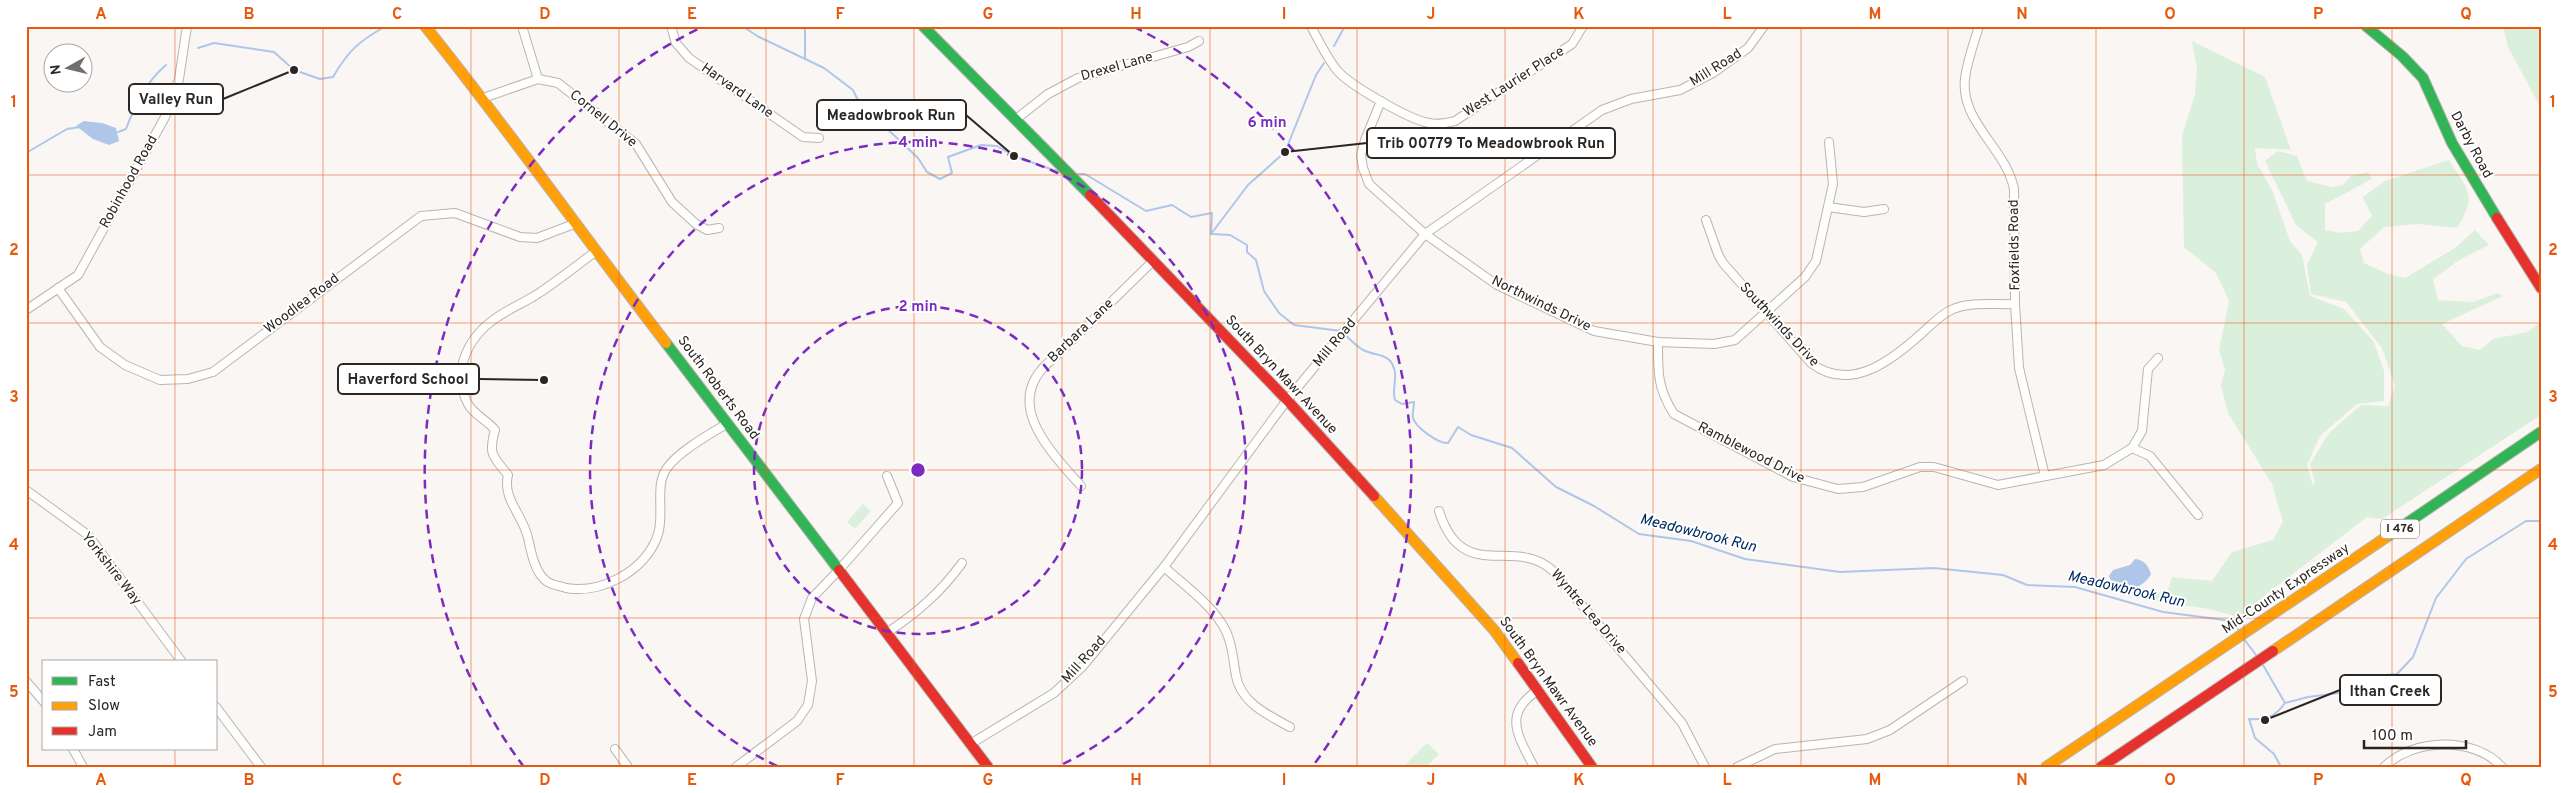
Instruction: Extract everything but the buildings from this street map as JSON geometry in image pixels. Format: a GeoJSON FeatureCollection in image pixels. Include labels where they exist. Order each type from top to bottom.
{"type":"FeatureCollection","features":[{"type":"Feature","properties":{"kind":"main road","name":"South Roberts Road"},"geometry":{"type":"LineString","coordinates":[[425,26],[483,98],[574,224],[728,422],[838,571],[888,632],[972,742],[988,767]]}},
{"type":"Feature","properties":{"kind":"main road","name":"South Bryn Mawr Avenue"},"geometry":{"type":"LineString","coordinates":[[923,26],[1154,260],[1287,400],[1494,630],[1592,767]]}},
{"type":"Feature","properties":{"kind":"main road","name":"Darby Road"},"geometry":{"type":"LineString","coordinates":[[2366,26],[2402,56],[2423,78],[2455,148],[2541,288]]}},
{"type":"Feature","properties":{"kind":"main road","name":"Mid-County Expressway"},"geometry":{"type":"LineString","coordinates":[[2046,767],[2541,432]]}},
{"type":"Feature","properties":{"kind":"main road","name":"I 476"},"geometry":{"type":"LineString","coordinates":[[2101,767],[2541,469]]}},
{"type":"Feature","properties":{"kind":"street","name":"Robinhood Road"},"geometry":{"type":"LineString","coordinates":[[26,310],[78,275],[165,117],[179,79],[187,26]]}},
{"type":"Feature","properties":{"kind":"street"},"geometry":{"type":"LineString","coordinates":[[483,98],[538,79],[522,26]]}},
{"type":"Feature","properties":{"kind":"street","name":"Harvard Lane"},"geometry":{"type":"LineString","coordinates":[[671,26],[676,43],[684,54],[803,137],[819,138]]}},
{"type":"Feature","properties":{"kind":"street","name":"West Laurier Place"},"geometry":{"type":"LineString","coordinates":[[1311,26],[1336,69],[1344,78],[1381,101],[1426,123],[1438,124],[1455,121],[1572,44],[1583,26]]}},
{"type":"Feature","properties":{"kind":"street","name":"Mill Road"},"geometry":{"type":"LineString","coordinates":[[972,742],[1054,693],[1083,666],[1164,568],[1287,400],[1425,234],[1602,110],[1632,99],[1680,90],[1704,77],[1748,48],[1764,26]]}},
{"type":"Feature","properties":{"kind":"street","name":"Foxfields Road"},"geometry":{"type":"LineString","coordinates":[[1979,26],[1965,80],[1967,100],[1970,113],[2011,173],[2014,189],[2015,304],[2020,368],[2045,476]]}},
{"type":"Feature","properties":{"kind":"street","name":"Drexel Lane"},"geometry":{"type":"LineString","coordinates":[[1015,120],[1048,94],[1078,78],[1188,47],[1199,40]]}},
{"type":"Feature","properties":{"kind":"street","name":"Cornell Drive"},"geometry":{"type":"LineString","coordinates":[[538,79],[558,84],[636,144],[672,202],[701,227],[707,230],[718,228]]}},
{"type":"Feature","properties":{"kind":"street","name":"Northwinds Drive"},"geometry":{"type":"LineString","coordinates":[[1381,101],[1365,140],[1361,155],[1363,168],[1369,184],[1425,234],[1497,285],[1594,330],[1658,342],[1714,344],[1735,340],[1813,268],[1820,248],[1833,184],[1834,169],[1829,142]]}},
{"type":"Feature","properties":{"kind":"street"},"geometry":{"type":"LineString","coordinates":[[1828,207],[1864,212],[1884,209]]}},
{"type":"Feature","properties":{"kind":"street","name":"Woodlea Road"},"geometry":{"type":"LineString","coordinates":[[58,288],[100,347],[125,365],[160,380],[188,379],[213,372],[421,216],[455,213],[520,237],[537,238],[574,224]]}},
{"type":"Feature","properties":{"kind":"street","name":"Southwinds Drive"},"geometry":{"type":"LineString","coordinates":[[1706,220],[1723,264],[1811,363],[1825,372],[1840,376],[1860,373],[1887,362],[1949,310],[1968,305],[2015,304]]}},
{"type":"Feature","properties":{"kind":"street"},"geometry":{"type":"LineString","coordinates":[[596,252],[534,296],[495,318],[481,330],[471,340],[463,361],[460,378],[469,405],[495,430],[490,447],[491,454],[508,475],[506,484],[507,494],[523,520],[538,570],[545,581],[575,589],[595,587],[614,581],[637,566],[651,550],[661,527],[660,482],[666,469],[728,422]]}},
{"type":"Feature","properties":{"kind":"street","name":"Barbara Lane"},"geometry":{"type":"LineString","coordinates":[[1082,486],[1039,435],[1031,417],[1030,400],[1034,384],[1042,368],[1154,260]]}},
{"type":"Feature","properties":{"kind":"street","name":"Ramblewood Drive"},"geometry":{"type":"LineString","coordinates":[[1658,342],[1658,378],[1664,398],[1674,414],[1793,477],[1838,489],[1863,487],[1920,466],[1934,467],[1998,485],[2104,465],[2132,448]]}},
{"type":"Feature","properties":{"kind":"street"},"geometry":{"type":"LineString","coordinates":[[2158,358],[2148,369],[2142,431],[2132,448],[2150,456],[2198,516]]}},
{"type":"Feature","properties":{"kind":"street"},"geometry":{"type":"LineString","coordinates":[[736,767],[797,721],[808,705],[812,681],[804,620],[812,598],[898,503],[887,476]]}},
{"type":"Feature","properties":{"kind":"street","name":"Yorkshire Way"},"geometry":{"type":"LineString","coordinates":[[26,490],[88,535],[181,660]]}},
{"type":"Feature","properties":{"kind":"street","name":"Wyntre Lea Drive"},"geometry":{"type":"LineString","coordinates":[[1439,511],[1444,529],[1462,548],[1482,556],[1508,556],[1544,562],[1682,722],[1704,767]]}},
{"type":"Feature","properties":{"kind":"street"},"geometry":{"type":"LineString","coordinates":[[888,632],[918,612],[946,586],[962,564]]}},
{"type":"Feature","properties":{"kind":"street"},"geometry":{"type":"LineString","coordinates":[[1164,568],[1202,601],[1223,624],[1232,652],[1236,679],[1244,694],[1259,710],[1290,727]]}},
{"type":"Feature","properties":{"kind":"street"},"geometry":{"type":"LineString","coordinates":[[1737,767],[1775,749],[1867,739],[1890,730],[1963,681]]}},
{"type":"Feature","properties":{"kind":"street"},"geometry":{"type":"LineString","coordinates":[[27,682],[42,700]]}},
{"type":"Feature","properties":{"kind":"street"},"geometry":{"type":"LineString","coordinates":[[1534,767],[1516,734],[1515,723],[1523,700],[1538,690]]}},
{"type":"Feature","properties":{"kind":"street"},"geometry":{"type":"LineString","coordinates":[[218,710],[261,767]]}},
{"type":"Feature","properties":{"kind":"street"},"geometry":{"type":"LineString","coordinates":[[2384,767],[2391,760],[2416,748],[2449,743],[2477,751],[2495,759],[2502,767]]}},
{"type":"Feature","properties":{"kind":"street"},"geometry":{"type":"LineString","coordinates":[[615,749],[628,767]]}},
{"type":"Feature","properties":{"kind":"street"},"geometry":{"type":"LineString","coordinates":[[74,750],[83,767]]}},
{"type":"Feature","properties":{"kind":"green space"},"geometry":{"type":"Polygon","coordinates":[[[2503,26],[2541,26],[2541,108],[2508,47],[2503,26]]]}},
{"type":"Feature","properties":{"kind":"green space"},"geometry":{"type":"Polygon","coordinates":[[[2192,41],[2265,77],[2291,150],[2255,148],[2257,164],[2272,190],[2290,241],[2302,255],[2310,296],[2344,309],[2374,342],[2384,371],[2384,401],[2357,404],[2320,436],[2307,465],[2313,486],[2315,483],[2310,464],[2329,433],[2361,405],[2388,406],[2395,386],[2382,348],[2346,302],[2311,294],[2307,265],[2318,242],[2296,225],[2265,161],[2278,151],[2297,156],[2307,181],[2332,187],[2343,185],[2351,176],[2368,172],[2372,179],[2325,204],[2325,230],[2341,233],[2358,231],[2372,216],[2363,197],[2385,181],[2449,160],[2465,186],[2469,200],[2457,228],[2418,224],[2384,227],[2360,249],[2364,263],[2388,274],[2405,278],[2455,248],[2475,230],[2489,245],[2459,260],[2433,279],[2438,300],[2473,302],[2498,293],[2503,296],[2442,324],[2462,346],[2480,350],[2493,339],[2528,332],[2541,322],[2541,415],[2382,519],[2367,517],[2263,597],[2241,620],[2219,611],[2141,599],[2146,591],[2167,593],[2172,577],[2212,581],[2232,552],[2273,540],[2283,522],[2272,484],[2228,413],[2221,386],[2225,369],[2219,350],[2229,301],[2216,273],[2184,247],[2182,136],[2195,94],[2197,69],[2192,41]]]}},
{"type":"Feature","properties":{"kind":"green space"},"geometry":{"type":"Polygon","coordinates":[[[863,504],[871,511],[855,529],[847,522],[863,504]]]}},
{"type":"Feature","properties":{"kind":"green space"},"geometry":{"type":"Polygon","coordinates":[[[1427,743],[1439,754],[1426,767],[1403,767],[1427,743]]]}},
{"type":"Feature","properties":{"kind":"water"},"geometry":{"type":"Polygon","coordinates":[[[84,121],[102,123],[116,128],[119,141],[109,145],[93,139],[76,126],[84,121]]]}},
{"type":"Feature","properties":{"kind":"water"},"geometry":{"type":"Polygon","coordinates":[[[2135,559],[2141,560],[2151,574],[2147,580],[2136,587],[2124,589],[2118,587],[2109,576],[2113,570],[2130,565],[2135,559]]]}},
{"type":"Feature","properties":{"kind":"waterway"},"geometry":{"type":"LineString","coordinates":[[198,48],[214,43],[274,52],[294,70],[320,79],[333,77],[355,47],[386,26]]}},
{"type":"Feature","properties":{"kind":"waterway","name":"Meadowbrook Run"},"geometry":{"type":"LineString","coordinates":[[742,26],[759,37],[824,68],[853,90],[865,115],[881,123],[918,158],[927,172],[940,179],[952,173],[948,157],[981,145],[997,146],[1014,156],[1062,173]]}},
{"type":"Feature","properties":{"kind":"waterway"},"geometry":{"type":"LineString","coordinates":[[805,26],[805,58]]}},
{"type":"Feature","properties":{"kind":"waterway"},"geometry":{"type":"LineString","coordinates":[[1334,46],[1345,26]]}},
{"type":"Feature","properties":{"kind":"waterway"},"geometry":{"type":"LineString","coordinates":[[1211,234],[1248,185],[1285,152],[1316,75],[1324,63]]}},
{"type":"Feature","properties":{"kind":"waterway"},"geometry":{"type":"LineString","coordinates":[[118,132],[126,129],[142,94],[166,65]]}},
{"type":"Feature","properties":{"kind":"waterway"},"geometry":{"type":"LineString","coordinates":[[26,153],[67,129],[80,127]]}},
{"type":"Feature","properties":{"kind":"waterway","name":"Meadowbrook Run"},"geometry":{"type":"LineString","coordinates":[[1075,174],[1085,174],[1146,211],[1172,205],[1191,217],[1212,213],[1211,234]]}},
{"type":"Feature","properties":{"kind":"waterway","name":"Meadowbrook Run"},"geometry":{"type":"LineString","coordinates":[[1211,234],[1230,235],[1247,245],[1247,252],[1256,260],[1264,291],[1279,313],[1294,325],[1341,331]]}},
{"type":"Feature","properties":{"kind":"waterway","name":"Meadowbrook Run"},"geometry":{"type":"LineString","coordinates":[[1344,334],[1363,350],[1383,356],[1391,362],[1395,373],[1395,400],[1402,404],[1414,402],[1413,418],[1418,426],[1428,435],[1448,443],[1458,427],[1471,435],[1512,448],[1556,487],[1594,506],[1639,534],[1691,541],[1745,559],[1840,572],[1934,568],[2003,575],[2027,585],[2075,587],[2163,612],[2232,621],[2239,631]]}},
{"type":"Feature","properties":{"kind":"waterway"},"geometry":{"type":"LineString","coordinates":[[2281,767],[2274,754],[2255,738],[2249,719],[2270,717],[2278,712],[2285,703],[2308,697],[2339,693],[2363,677],[2397,674],[2413,657],[2436,598],[2466,559],[2526,521],[2541,521]]}},
{"type":"Feature","properties":{"kind":"waterway","name":"Meadowbrook Run"},"geometry":{"type":"LineString","coordinates":[[2244,639],[2256,655]]}},
{"type":"Feature","properties":{"kind":"waterway","name":"Meadowbrook Run"},"geometry":{"type":"LineString","coordinates":[[2263,665],[2285,703]]}},
{"type":"Feature","properties":{"kind":"traffic: fast"},"geometry":{"type":"LineString","coordinates":[[923,26],[1090,195]]}},
{"type":"Feature","properties":{"kind":"traffic: fast"},"geometry":{"type":"LineString","coordinates":[[2366,26],[2402,56],[2423,78],[2452,143],[2497,218]]}},
{"type":"Feature","properties":{"kind":"traffic: fast"},"geometry":{"type":"LineString","coordinates":[[666,343],[839,570]]}},
{"type":"Feature","properties":{"kind":"traffic: fast"},"geometry":{"type":"LineString","coordinates":[[2388,536],[2541,432]]}},
{"type":"Feature","properties":{"kind":"traffic: slow"},"geometry":{"type":"LineString","coordinates":[[425,26],[666,343]]}},
{"type":"Feature","properties":{"kind":"traffic: slow"},"geometry":{"type":"LineString","coordinates":[[2273,651],[2541,469]]}},
{"type":"Feature","properties":{"kind":"traffic: slow"},"geometry":{"type":"LineString","coordinates":[[1374,496],[1494,630],[1518,663]]}},
{"type":"Feature","properties":{"kind":"traffic: slow"},"geometry":{"type":"LineString","coordinates":[[2046,767],[2388,536]]}},
{"type":"Feature","properties":{"kind":"traffic: jam"},"geometry":{"type":"LineString","coordinates":[[1090,195],[1287,400],[1374,496]]}},
{"type":"Feature","properties":{"kind":"traffic: jam"},"geometry":{"type":"LineString","coordinates":[[2497,218],[2541,288]]}},
{"type":"Feature","properties":{"kind":"traffic: jam"},"geometry":{"type":"LineString","coordinates":[[839,570],[988,767]]}},
{"type":"Feature","properties":{"kind":"traffic: jam"},"geometry":{"type":"LineString","coordinates":[[2101,767],[2273,651]]}},
{"type":"Feature","properties":{"kind":"traffic: jam"},"geometry":{"type":"LineString","coordinates":[[1518,663],[1592,767]]}},
{"type":"Feature","properties":{"kind":"place","name":"Valley Run"},"geometry":{"type":"Point","coordinates":[294,70]}},
{"type":"Feature","properties":{"kind":"place","name":"Trib 00779 To Meadowbrook Run"},"geometry":{"type":"Point","coordinates":[1285,152]}},
{"type":"Feature","properties":{"kind":"place","name":"Meadowbrook Run"},"geometry":{"type":"Point","coordinates":[1014,156]}},
{"type":"Feature","properties":{"kind":"place","name":"Haverford School"},"geometry":{"type":"Point","coordinates":[544,380]}},
{"type":"Feature","properties":{"kind":"place","name":"Ithan Creek"},"geometry":{"type":"Point","coordinates":[2265,720]}}]}
